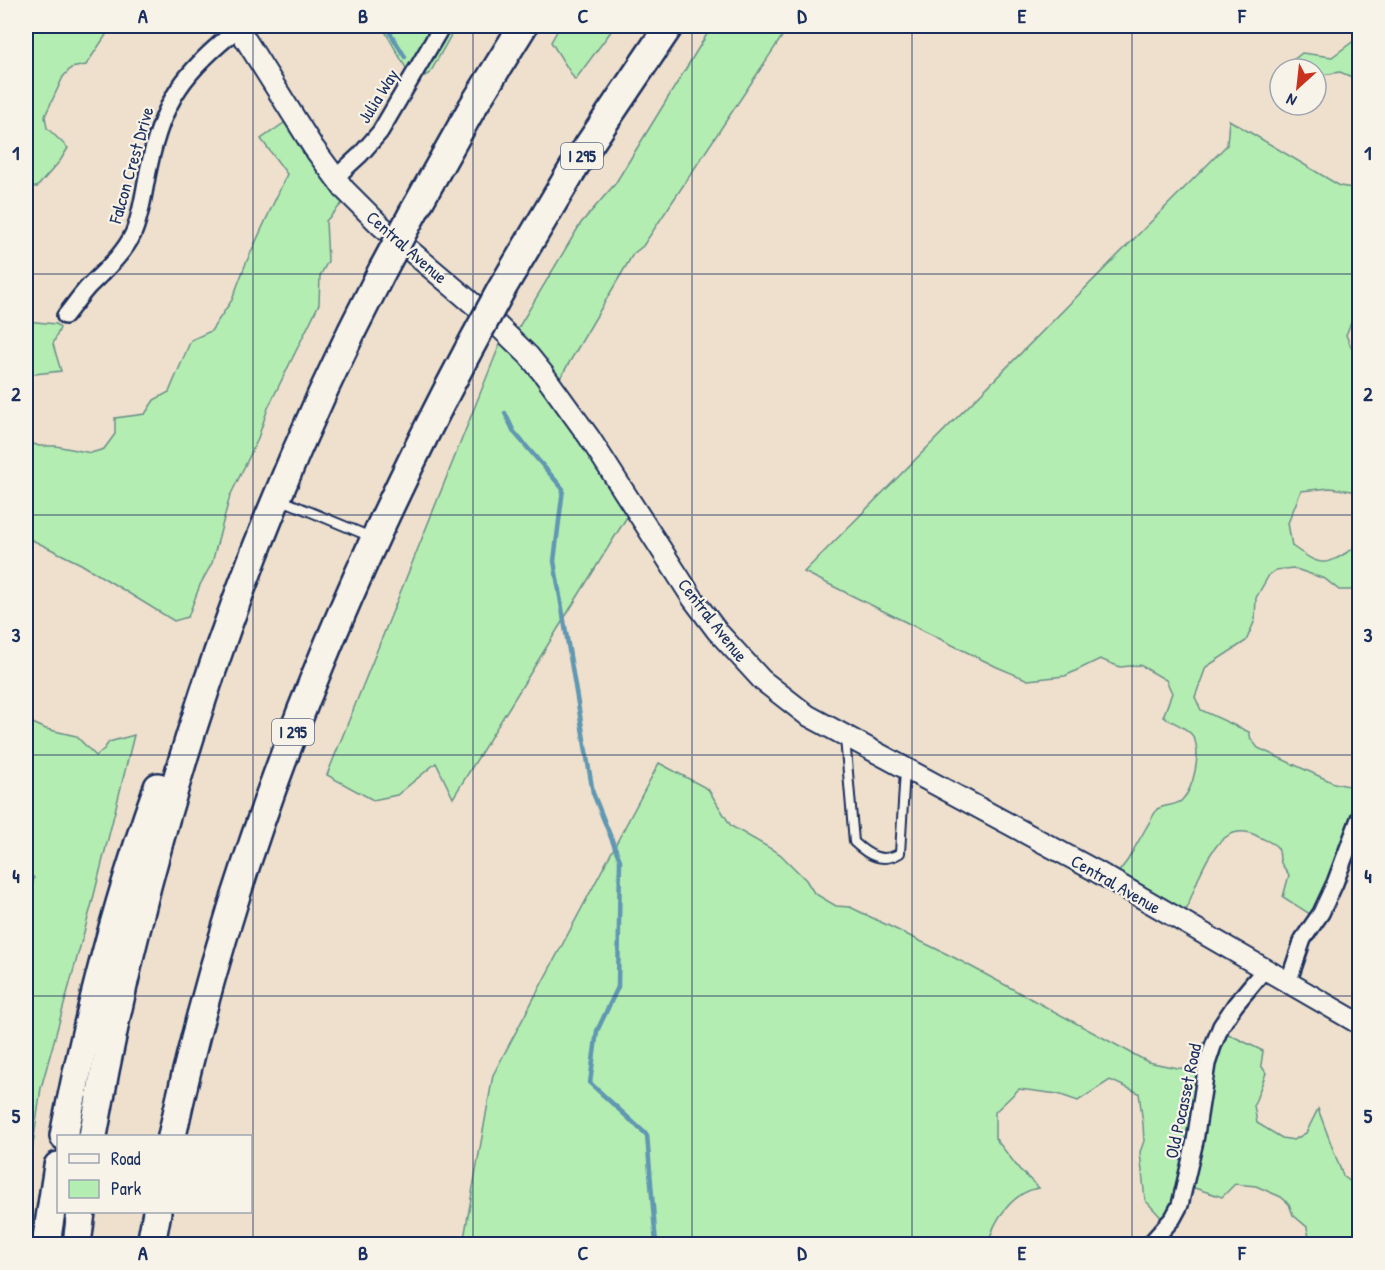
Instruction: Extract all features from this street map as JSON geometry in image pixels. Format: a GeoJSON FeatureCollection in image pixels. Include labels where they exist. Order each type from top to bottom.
{"type":"FeatureCollection","features":[{"type":"Feature","properties":{"kind":"highway"},"geometry":{"type":"LineString","coordinates":[[93,1135],[139,918],[172,796],[214,664],[258,545],[322,392],[383,269],[472,108],[523,26]]}},
{"type":"Feature","properties":{"kind":"highway","name":"I 295"},"geometry":{"type":"LineString","coordinates":[[172,1135],[211,977],[247,857],[313,681],[375,539],[430,423],[501,290],[574,167],[669,26]]}},
{"type":"Feature","properties":{"kind":"highway"},"geometry":{"type":"LineString","coordinates":[[64,1135],[108,943],[138,840],[211,641],[232,594],[258,545]]}},
{"type":"Feature","properties":{"kind":"highway"},"geometry":{"type":"LineString","coordinates":[[46,1245],[57,1173]]}},
{"type":"Feature","properties":{"kind":"highway"},"geometry":{"type":"LineString","coordinates":[[77,1245],[81,1213]]}},
{"type":"Feature","properties":{"kind":"highway"},"geometry":{"type":"LineString","coordinates":[[151,1245],[157,1213]]}},
{"type":"Feature","properties":{"kind":"street","name":"Julia Way"},"geometry":{"type":"LineString","coordinates":[[335,178],[380,132],[442,26]]}},
{"type":"Feature","properties":{"kind":"street","name":"Central Avenue"},"geometry":{"type":"LineString","coordinates":[[238,27],[335,178],[380,225],[492,320],[540,370],[589,437],[693,599],[742,660],[762,680],[807,715],[845,737],[1094,870],[1359,1024]]}},
{"type":"Feature","properties":{"kind":"street","name":"Falcon Crest Drive"},"geometry":{"type":"LineString","coordinates":[[65,316],[119,255],[133,235],[158,131],[169,103],[183,82],[204,58],[238,27]]}},
{"type":"Feature","properties":{"kind":"street"},"geometry":{"type":"LineString","coordinates":[[1288,983],[1303,939],[1321,914],[1335,883],[1359,816]]}},
{"type":"Feature","properties":{"kind":"street","name":"Old Pocasset Road"},"geometry":{"type":"LineString","coordinates":[[1150,1245],[1164,1231],[1180,1205],[1195,1141],[1207,1064],[1221,1026],[1264,970]]}},
{"type":"Feature","properties":{"kind":"lane"},"geometry":{"type":"LineString","coordinates":[[277,498],[375,539]]}},
{"type":"Feature","properties":{"kind":"lane"},"geometry":{"type":"LineString","coordinates":[[845,737],[854,842],[868,855],[884,859],[900,853],[905,769]]}},
{"type":"Feature","properties":{"kind":"green space"},"geometry":{"type":"Polygon","coordinates":[[[26,26],[107,26],[106,35],[86,65],[71,68],[63,77],[45,116],[47,128],[68,148],[60,161],[37,187],[26,187],[26,26]]]}},
{"type":"Feature","properties":{"kind":"green space"},"geometry":{"type":"Polygon","coordinates":[[[382,26],[456,26],[430,73],[414,82],[382,26]]]}},
{"type":"Feature","properties":{"kind":"green space"},"geometry":{"type":"Polygon","coordinates":[[[560,26],[615,26],[575,80],[551,42],[560,26]]]}},
{"type":"Feature","properties":{"kind":"green space"},"geometry":{"type":"Polygon","coordinates":[[[712,26],[789,26],[643,246],[633,254],[556,385],[635,504],[453,798],[436,763],[397,795],[373,800],[327,775],[500,344],[506,335],[514,335],[581,223],[615,184],[712,26]]]}},
{"type":"Feature","properties":{"kind":"green space"},"geometry":{"type":"Polygon","coordinates":[[[1359,37],[1359,80],[1340,72],[1328,74],[1328,57],[1297,57],[1302,53],[1332,57],[1359,37]]]}},
{"type":"Feature","properties":{"kind":"green space"},"geometry":{"type":"Polygon","coordinates":[[[297,114],[349,196],[326,221],[328,261],[320,276],[319,304],[268,408],[257,441],[230,496],[212,563],[200,585],[188,617],[174,621],[81,564],[26,537],[26,441],[39,446],[56,446],[91,453],[104,449],[115,434],[115,418],[145,414],[154,400],[169,392],[191,340],[211,331],[232,300],[246,263],[287,174],[261,139],[297,114]]]}},
{"type":"Feature","properties":{"kind":"green space"},"geometry":{"type":"Polygon","coordinates":[[[1229,120],[1340,186],[1359,189],[1359,303],[1346,335],[1352,349],[1359,354],[1354,377],[1360,398],[1359,492],[1330,488],[1301,491],[1288,523],[1292,546],[1319,562],[1332,560],[1359,545],[1359,590],[1339,590],[1325,579],[1293,568],[1276,570],[1269,575],[1256,598],[1255,620],[1246,641],[1206,667],[1195,697],[1201,710],[1249,732],[1258,748],[1334,783],[1359,788],[1359,810],[1316,918],[1283,897],[1289,875],[1281,863],[1276,846],[1244,832],[1230,834],[1219,843],[1201,871],[1184,916],[1114,878],[1127,861],[1157,809],[1180,802],[1190,788],[1193,779],[1197,753],[1194,738],[1184,728],[1163,717],[1172,693],[1166,680],[1140,665],[1120,667],[1100,659],[1065,676],[1028,680],[804,572],[1227,145],[1229,120]]]}},
{"type":"Feature","properties":{"kind":"green space"},"geometry":{"type":"Polygon","coordinates":[[[26,321],[56,324],[60,328],[53,344],[61,371],[26,375],[26,321]]]}},
{"type":"Feature","properties":{"kind":"green space"},"geometry":{"type":"Polygon","coordinates":[[[26,720],[46,729],[76,736],[96,756],[109,742],[134,735],[91,907],[41,1088],[26,1194],[26,911],[34,878],[26,869],[26,720]]]}},
{"type":"Feature","properties":{"kind":"green space"},"geometry":{"type":"Polygon","coordinates":[[[659,763],[708,789],[731,826],[780,854],[806,880],[814,893],[836,906],[850,907],[955,958],[1148,1062],[1177,1068],[1205,1069],[1220,1030],[1263,1051],[1261,1065],[1266,1073],[1254,1105],[1257,1123],[1282,1138],[1294,1140],[1306,1133],[1318,1109],[1343,1176],[1359,1188],[1359,1244],[1306,1244],[1309,1238],[1307,1227],[1293,1215],[1289,1204],[1281,1197],[1256,1186],[1235,1184],[1222,1197],[1185,1185],[1167,1224],[1145,1200],[1140,1152],[1144,1141],[1139,1093],[1110,1080],[1078,1101],[1058,1094],[1019,1089],[995,1112],[995,1138],[1020,1170],[1039,1188],[1021,1195],[1006,1208],[995,1226],[989,1244],[463,1244],[493,1075],[659,763]]]}},
{"type":"Feature","properties":{"kind":"waterway"},"geometry":{"type":"LineString","coordinates":[[386,26],[405,57]]}},
{"type":"Feature","properties":{"kind":"waterway"},"geometry":{"type":"LineString","coordinates":[[505,413],[514,432],[563,489],[554,561],[593,793],[620,860],[618,987],[597,1031],[590,1083],[647,1135],[656,1244]]}}]}
